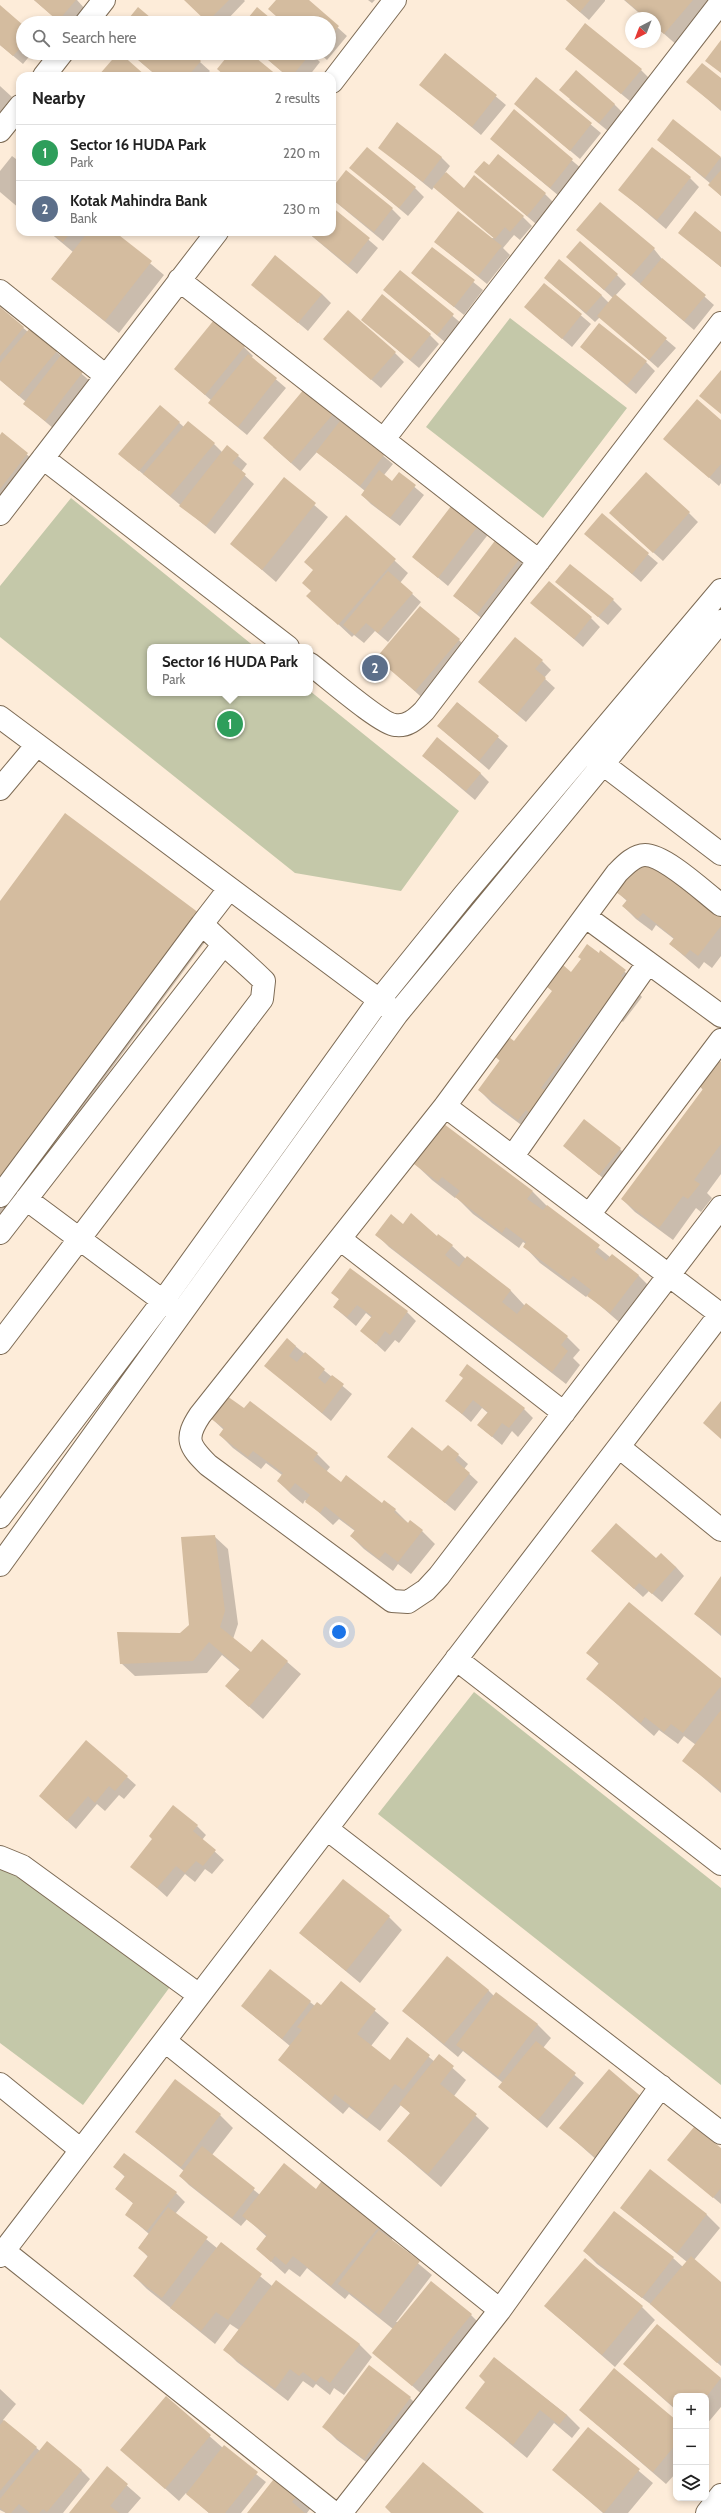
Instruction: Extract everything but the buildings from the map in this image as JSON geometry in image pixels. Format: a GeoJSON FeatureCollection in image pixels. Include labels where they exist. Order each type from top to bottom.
{"type":"FeatureCollection","features":[{"type":"Feature","properties":{"kind":"street"},"geometry":{"type":"LineString","coordinates":[[91,16],[104,0]]}},
{"type":"Feature","properties":{"kind":"street"},"geometry":{"type":"LineString","coordinates":[[336,77],[395,0]]}},
{"type":"Feature","properties":{"kind":"street"},"geometry":{"type":"LineString","coordinates":[[384,439],[721,2]]}},
{"type":"Feature","properties":{"kind":"street"},"geometry":{"type":"LineString","coordinates":[[47,72],[57,60]]}},
{"type":"Feature","properties":{"kind":"street"},"geometry":{"type":"LineString","coordinates":[[0,131],[16,111]]}},
{"type":"Feature","properties":{"kind":"street"},"geometry":{"type":"LineString","coordinates":[[0,514],[213,236]]}},
{"type":"Feature","properties":{"kind":"street"},"geometry":{"type":"LineString","coordinates":[[179,280],[539,561]]}},
{"type":"Feature","properties":{"kind":"street"},"geometry":{"type":"LineString","coordinates":[[0,291],[106,376]]}},
{"type":"Feature","properties":{"kind":"street"},"geometry":{"type":"LineString","coordinates":[[313,666],[379,717],[394,725],[411,723],[424,711],[721,323]]}},
{"type":"Feature","properties":{"kind":"street"},"geometry":{"type":"LineString","coordinates":[[43,458],[284,644]]}},
{"type":"Feature","properties":{"kind":"street"},"geometry":{"type":"LineString","coordinates":[[0,1565],[397,1014],[721,590]]}},
{"type":"Feature","properties":{"kind":"street"},"geometry":{"type":"LineString","coordinates":[[0,1518],[163,1301],[380,999],[464,895],[721,621]]}},
{"type":"Feature","properties":{"kind":"street"},"geometry":{"type":"LineString","coordinates":[[0,717],[36,746],[380,999],[397,1014]]}},
{"type":"Feature","properties":{"kind":"street"},"geometry":{"type":"LineString","coordinates":[[0,789],[36,746]]}},
{"type":"Feature","properties":{"kind":"street"},"geometry":{"type":"LineString","coordinates":[[594,757],[721,854]]}},
{"type":"Feature","properties":{"kind":"street"},"geometry":{"type":"LineString","coordinates":[[721,905],[659,858],[644,855],[630,860],[617,873],[445,1106],[191,1428],[189,1440],[196,1453],[208,1465],[392,1601],[408,1602],[426,1590],[439,1576],[670,1276],[721,1207]]}},
{"type":"Feature","properties":{"kind":"street"},"geometry":{"type":"LineString","coordinates":[[0,1196],[202,924],[230,889]]}},
{"type":"Feature","properties":{"kind":"street"},"geometry":{"type":"LineString","coordinates":[[586,917],[721,1016]]}},
{"type":"Feature","properties":{"kind":"street"},"geometry":{"type":"LineString","coordinates":[[0,1343],[262,999],[264,981],[241,958],[223,945],[202,924]]}},
{"type":"Feature","properties":{"kind":"street"},"geometry":{"type":"LineString","coordinates":[[0,1232],[223,945]]}},
{"type":"Feature","properties":{"kind":"street"},"geometry":{"type":"LineString","coordinates":[[513,1156],[648,963]]}},
{"type":"Feature","properties":{"kind":"street"},"geometry":{"type":"LineString","coordinates":[[589,1215],[721,1040]]}},
{"type":"Feature","properties":{"kind":"street"},"geometry":{"type":"LineString","coordinates":[[334,2513],[2,2253],[721,1314],[445,1106]]}},
{"type":"Feature","properties":{"kind":"street"},"geometry":{"type":"LineString","coordinates":[[26,1199],[181,1314]]}},
{"type":"Feature","properties":{"kind":"street"},"geometry":{"type":"LineString","coordinates":[[340,1239],[564,1413]]}},
{"type":"Feature","properties":{"kind":"street"},"geometry":{"type":"LineString","coordinates":[[619,1447],[721,1530]]}},
{"type":"Feature","properties":{"kind":"street"},"geometry":{"type":"LineString","coordinates":[[456,1659],[721,1864]]}},
{"type":"Feature","properties":{"kind":"street"},"geometry":{"type":"LineString","coordinates":[[327,1829],[721,2133]]}},
{"type":"Feature","properties":{"kind":"street"},"geometry":{"type":"LineString","coordinates":[[0,1857],[22,1866],[200,1995]]}},
{"type":"Feature","properties":{"kind":"street"},"geometry":{"type":"LineString","coordinates":[[165,2041],[500,2310]]}},
{"type":"Feature","properties":{"kind":"street"},"geometry":{"type":"LineString","coordinates":[[0,2084],[81,2150]]}},
{"type":"Feature","properties":{"kind":"street"},"geometry":{"type":"LineString","coordinates":[[342,2513],[500,2310],[661,2086]]}},
{"type":"Feature","properties":{"kind":"street"},"geometry":{"type":"LineString","coordinates":[[707,2513],[721,2495]]}},
{"type":"Feature","properties":{"kind":"green space"},"geometry":{"type":"Polygon","coordinates":[[[510,318],[627,408],[543,518],[426,427],[510,318]]]}},
{"type":"Feature","properties":{"kind":"green space"},"geometry":{"type":"Polygon","coordinates":[[[71,498],[251,644],[147,644],[147,696],[313,696],[313,693],[459,811],[401,891],[295,873],[0,637],[0,586],[71,498]]]}},
{"type":"Feature","properties":{"kind":"green space"},"geometry":{"type":"Polygon","coordinates":[[[474,1692],[721,1888],[721,2085],[378,1814],[474,1692]]]}},
{"type":"Feature","properties":{"kind":"green space"},"geometry":{"type":"Polygon","coordinates":[[[0,1850],[175,1980],[83,2105],[0,2043],[0,1850]]]}},
{"type":"Feature","properties":{"kind":"place","name":"Kotak Mahindra Bank"},"geometry":{"type":"Point","coordinates":[375,668]}},
{"type":"Feature","properties":{"kind":"place","name":"Sector 16 HUDA Park"},"geometry":{"type":"Point","coordinates":[230,724]}}]}
